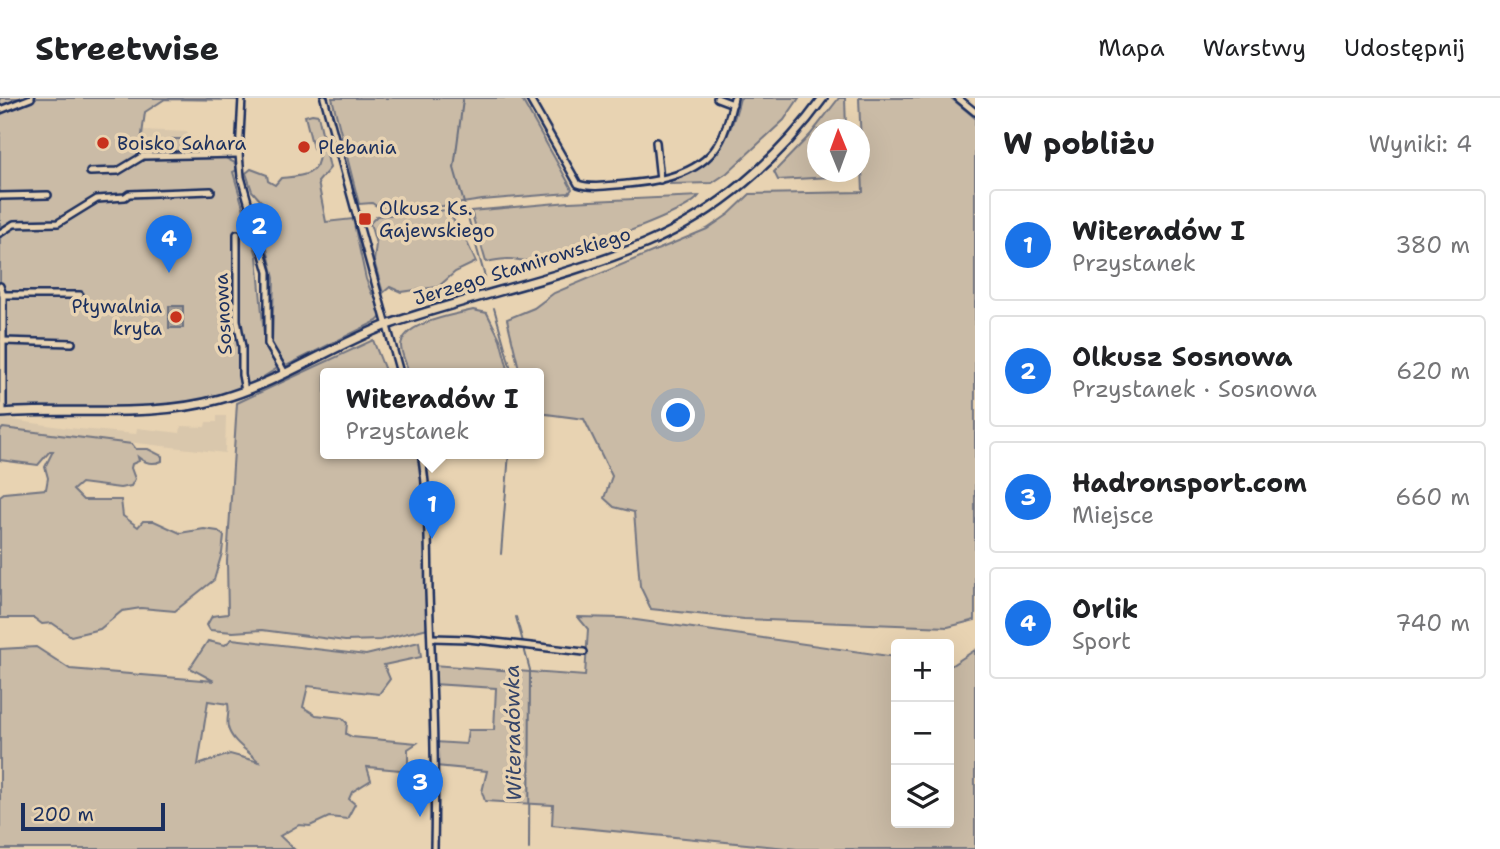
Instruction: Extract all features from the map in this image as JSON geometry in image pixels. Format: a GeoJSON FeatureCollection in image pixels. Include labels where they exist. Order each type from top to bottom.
{"type":"FeatureCollection","features":[{"type":"Feature","properties":{"kind":"main road","name":"Jerzego Stamirowskiego"},"geometry":{"type":"LineString","coordinates":[[2,413],[176,407],[205,403],[244,391],[387,325],[621,254],[661,237],[701,214],[736,189],[795,133],[823,98]]}},
{"type":"Feature","properties":{"kind":"street"},"geometry":{"type":"LineString","coordinates":[[0,110],[31,98]]}},
{"type":"Feature","properties":{"kind":"street"},"geometry":{"type":"LineString","coordinates":[[242,98],[239,154],[241,177],[268,272],[268,344],[285,373]]}},
{"type":"Feature","properties":{"kind":"street"},"geometry":{"type":"LineString","coordinates":[[324,98],[399,368]]}},
{"type":"Feature","properties":{"kind":"street"},"geometry":{"type":"LineString","coordinates":[[529,98],[578,184],[590,186],[660,180],[688,170],[714,150],[723,134],[734,101],[717,98]]}},
{"type":"Feature","properties":{"kind":"street"},"geometry":{"type":"LineString","coordinates":[[958,98],[975,112]]}},
{"type":"Feature","properties":{"kind":"street"},"geometry":{"type":"LineString","coordinates":[[656,142],[660,180]]}},
{"type":"Feature","properties":{"kind":"street"},"geometry":{"type":"LineString","coordinates":[[90,172],[118,171],[143,156],[239,154]]}},
{"type":"Feature","properties":{"kind":"street"},"geometry":{"type":"LineString","coordinates":[[0,233],[14,224],[58,223],[97,199],[125,197],[129,194],[211,191]]}},
{"type":"Feature","properties":{"kind":"street"},"geometry":{"type":"LineString","coordinates":[[0,196],[48,195]]}},
{"type":"Feature","properties":{"kind":"street","name":"Sosnowa"},"geometry":{"type":"LineString","coordinates":[[237,234],[237,320],[242,347],[244,391]]}},
{"type":"Feature","properties":{"kind":"street"},"geometry":{"type":"LineString","coordinates":[[0,286],[3,295],[2,413]]}},
{"type":"Feature","properties":{"kind":"street"},"geometry":{"type":"LineString","coordinates":[[3,295],[80,295]]}},
{"type":"Feature","properties":{"kind":"street"},"geometry":{"type":"LineString","coordinates":[[2,341],[72,343]]}},
{"type":"Feature","properties":{"kind":"street"},"geometry":{"type":"LineString","coordinates":[[422,459],[436,762],[434,849]]}},
{"type":"Feature","properties":{"kind":"street"},"geometry":{"type":"LineString","coordinates":[[432,638],[468,639],[584,652]]}},
{"type":"Feature","properties":{"kind":"shaded area"},"geometry":{"type":"Polygon","coordinates":[[[0,98],[238,98],[165,99],[145,112],[140,150],[163,149],[164,146],[172,146],[172,139],[188,139],[188,158],[224,157],[235,163],[237,170],[233,172],[257,256],[265,347],[276,369],[245,386],[212,398],[178,404],[0,410],[0,98]]]}},
{"type":"Feature","properties":{"kind":"shaded area"},"geometry":{"type":"Polygon","coordinates":[[[332,98],[521,98],[572,189],[569,193],[443,206],[378,207],[372,203],[359,204],[332,98]]]}},
{"type":"Feature","properties":{"kind":"shaded area"},"geometry":{"type":"Polygon","coordinates":[[[740,98],[799,98],[784,120],[727,173],[712,183],[670,184],[698,168],[718,150],[731,128],[740,98]]]}},
{"type":"Feature","properties":{"kind":"shaded area"},"geometry":{"type":"Polygon","coordinates":[[[839,98],[845,98],[846,119],[823,119],[839,98]]]}},
{"type":"Feature","properties":{"kind":"shaded area"},"geometry":{"type":"Polygon","coordinates":[[[859,98],[951,98],[975,118],[975,620],[948,627],[744,619],[651,609],[640,586],[634,512],[614,507],[604,498],[612,476],[584,419],[544,414],[544,368],[519,368],[507,319],[534,308],[554,293],[707,229],[729,214],[750,194],[863,192],[863,182],[870,182],[870,119],[860,119],[859,98]]]}},
{"type":"Feature","properties":{"kind":"shaded area"},"geometry":{"type":"Polygon","coordinates":[[[318,115],[330,168],[318,182],[326,222],[353,219],[366,279],[372,294],[374,293],[381,317],[286,366],[272,344],[274,278],[261,224],[258,224],[265,221],[263,213],[267,208],[252,191],[246,173],[251,169],[267,175],[268,181],[275,185],[281,178],[301,176],[312,171],[316,167],[319,153],[313,148],[305,116],[318,115]]]}},
{"type":"Feature","properties":{"kind":"shaded area"},"geometry":{"type":"Polygon","coordinates":[[[140,130],[188,132],[188,139],[172,139],[172,146],[164,149],[140,150],[140,130]]]}},
{"type":"Feature","properties":{"kind":"shaded area"},"geometry":{"type":"Polygon","coordinates":[[[807,138],[807,178],[778,180],[774,172],[807,138]]]}},
{"type":"Feature","properties":{"kind":"shaded area"},"geometry":{"type":"Polygon","coordinates":[[[699,196],[671,214],[619,235],[565,253],[529,261],[508,259],[486,262],[471,211],[569,202],[699,196]]]}},
{"type":"Feature","properties":{"kind":"shaded area"},"geometry":{"type":"Polygon","coordinates":[[[447,210],[476,262],[455,272],[438,287],[401,292],[390,287],[383,293],[374,261],[376,244],[370,223],[377,216],[447,210]]]}},
{"type":"Feature","properties":{"kind":"shaded area","name":"Pływalnia kryta"},"geometry":{"type":"Polygon","coordinates":[[[169,306],[183,306],[183,328],[169,328],[169,306]]]}},
{"type":"Feature","properties":{"kind":"shaded area"},"geometry":{"type":"Polygon","coordinates":[[[473,310],[487,313],[500,339],[508,368],[407,368],[401,346],[404,338],[419,325],[473,310]]]}},
{"type":"Feature","properties":{"kind":"shaded area"},"geometry":{"type":"Polygon","coordinates":[[[373,340],[384,368],[320,368],[320,459],[420,459],[424,495],[428,628],[380,640],[345,641],[262,630],[210,630],[207,625],[212,616],[228,614],[227,561],[237,403],[373,340]]]}},
{"type":"Feature","properties":{"kind":"shaded area"},"geometry":{"type":"Polygon","coordinates":[[[217,416],[226,416],[225,453],[3,428],[0,430],[0,419],[5,419],[136,434],[137,428],[180,433],[181,426],[205,427],[206,422],[217,422],[217,416]]]}},
{"type":"Feature","properties":{"kind":"shaded area"},"geometry":{"type":"Polygon","coordinates":[[[3,428],[132,444],[136,449],[148,449],[162,456],[162,461],[152,463],[138,457],[139,461],[132,464],[131,468],[135,479],[131,486],[120,488],[81,483],[73,490],[83,500],[121,500],[123,516],[138,527],[143,521],[154,521],[180,533],[204,529],[218,531],[224,536],[214,580],[175,611],[141,608],[122,611],[100,629],[71,636],[52,623],[42,624],[34,618],[0,618],[0,496],[4,493],[46,489],[48,478],[45,467],[53,451],[38,465],[0,460],[0,431],[3,428]]]}},
{"type":"Feature","properties":{"kind":"shaded area"},"geometry":{"type":"Polygon","coordinates":[[[578,617],[622,618],[891,656],[891,828],[954,828],[954,664],[975,650],[975,849],[797,849],[552,825],[553,805],[485,801],[482,792],[487,771],[436,766],[435,742],[466,744],[468,730],[494,730],[496,688],[433,684],[433,665],[585,676],[588,629],[578,617]]]}},
{"type":"Feature","properties":{"kind":"shaded area"},"geometry":{"type":"Polygon","coordinates":[[[232,639],[366,655],[419,642],[421,657],[384,665],[390,679],[379,694],[308,686],[303,707],[316,715],[342,718],[347,723],[346,734],[352,737],[417,743],[408,749],[408,767],[400,770],[367,767],[371,780],[352,792],[349,799],[355,804],[347,819],[329,817],[310,826],[299,825],[280,836],[294,849],[0,849],[0,649],[36,647],[70,669],[214,681],[190,668],[208,641],[225,645],[232,639]],[[208,701],[198,765],[230,754],[259,762],[230,732],[228,704],[208,701]]]}},
{"type":"Feature","properties":{"kind":"waterway","name":"Witeradówka"},"geometry":{"type":"LineString","coordinates":[[463,100],[454,168],[485,277]]}},
{"type":"Feature","properties":{"kind":"waterway","name":"Witeradówka"},"geometry":{"type":"LineString","coordinates":[[494,308],[511,368]]}},
{"type":"Feature","properties":{"kind":"waterway","name":"Witeradówka"},"geometry":{"type":"LineString","coordinates":[[501,554],[509,459]]}},
{"type":"Feature","properties":{"kind":"waterway","name":"Witeradówka"},"geometry":{"type":"LineString","coordinates":[[516,617],[523,642]]}},
{"type":"Feature","properties":{"kind":"waterway","name":"Witeradówka"},"geometry":{"type":"LineString","coordinates":[[524,648],[530,670],[529,849]]}},
{"type":"Feature","properties":{"kind":"place","name":"Boisko Sahara"},"geometry":{"type":"Point","coordinates":[103,143]}},
{"type":"Feature","properties":{"kind":"place","name":"Plebania"},"geometry":{"type":"Point","coordinates":[304,147]}},
{"type":"Feature","properties":{"kind":"place","name":"Olkusz Ks. Gajewskiego"},"geometry":{"type":"Point","coordinates":[365,219]}},
{"type":"Feature","properties":{"kind":"place","name":"Olkusz Sosnowa"},"geometry":{"type":"Point","coordinates":[259,261]}},
{"type":"Feature","properties":{"kind":"place","name":"Orlik"},"geometry":{"type":"Point","coordinates":[169,273]}},
{"type":"Feature","properties":{"kind":"place","name":"Pływalnia kryta"},"geometry":{"type":"Point","coordinates":[176,317]}},
{"type":"Feature","properties":{"kind":"place","name":"Witeradów I"},"geometry":{"type":"Point","coordinates":[432,539]}},
{"type":"Feature","properties":{"kind":"place","name":"Hadronsport.com"},"geometry":{"type":"Point","coordinates":[420,817]}}]}
